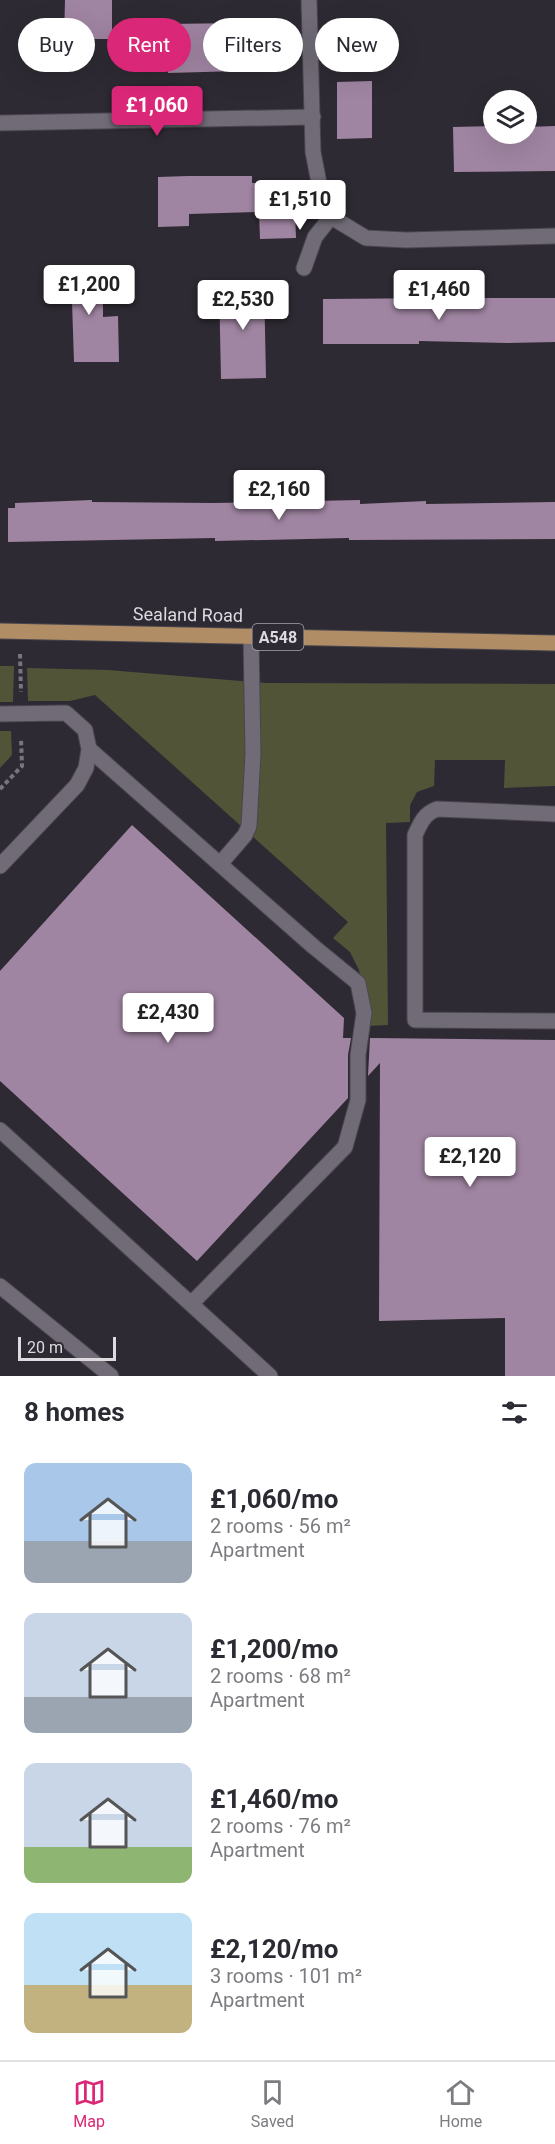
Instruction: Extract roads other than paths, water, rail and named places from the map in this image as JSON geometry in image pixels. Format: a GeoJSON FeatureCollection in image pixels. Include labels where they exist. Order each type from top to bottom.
{"type":"FeatureCollection","features":[{"type":"Feature","properties":{"kind":"main road","name":"Sealand Road"},"geometry":{"type":"LineString","coordinates":[[0,631],[555,643]]}},
{"type":"Feature","properties":{"kind":"street"},"geometry":{"type":"LineString","coordinates":[[309,0],[313,152],[320,188],[338,221],[366,238],[406,240],[555,236]]}},
{"type":"Feature","properties":{"kind":"street"},"geometry":{"type":"LineString","coordinates":[[0,123],[313,117]]}},
{"type":"Feature","properties":{"kind":"street"},"geometry":{"type":"LineString","coordinates":[[304,268],[315,237],[334,213]]}},
{"type":"Feature","properties":{"kind":"street"},"geometry":{"type":"LineString","coordinates":[[220,864],[245,835],[249,826],[254,754],[252,636]]}},
{"type":"Feature","properties":{"kind":"street"},"geometry":{"type":"LineString","coordinates":[[0,714],[66,713],[86,730],[89,749],[86,768],[77,785],[0,866]]}},
{"type":"Feature","properties":{"kind":"street"},"geometry":{"type":"LineString","coordinates":[[89,749],[358,983],[364,1013],[358,1055],[358,1100],[345,1147],[191,1304]]}},
{"type":"Feature","properties":{"kind":"street"},"geometry":{"type":"LineString","coordinates":[[555,814],[437,809],[428,813],[420,823],[415,835],[415,1020],[555,1021]]}},
{"type":"Feature","properties":{"kind":"street"},"geometry":{"type":"LineString","coordinates":[[0,1130],[270,1376]]}},
{"type":"Feature","properties":{"kind":"street"},"geometry":{"type":"LineString","coordinates":[[0,1286],[111,1376]]}}]}
